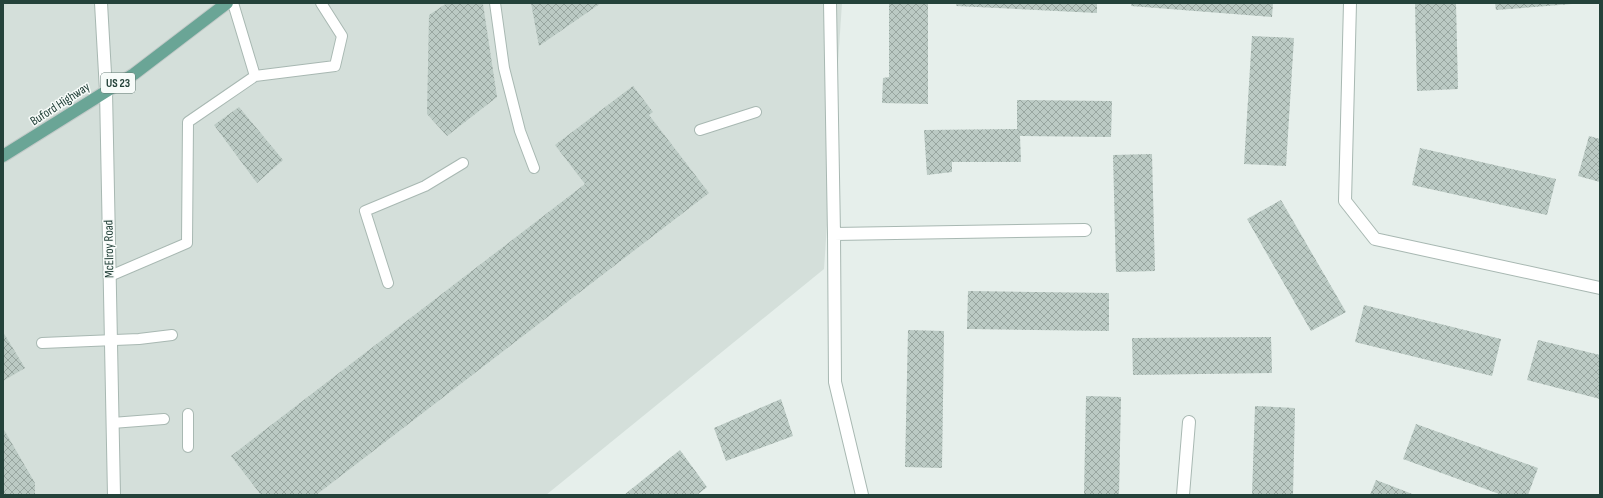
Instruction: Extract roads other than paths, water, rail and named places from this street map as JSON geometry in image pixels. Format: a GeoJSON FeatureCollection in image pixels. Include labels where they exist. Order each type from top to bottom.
{"type":"FeatureCollection","features":[{"type":"Feature","properties":{"kind":"main road","name":"Buford Highway"},"geometry":{"type":"LineString","coordinates":[[3,156],[134,74],[227,3]]}},
{"type":"Feature","properties":{"kind":"street","name":"McElroy Road"},"geometry":{"type":"LineString","coordinates":[[101,3],[106,91],[114,495]]}},
{"type":"Feature","properties":{"kind":"street"},"geometry":{"type":"LineString","coordinates":[[830,3],[835,382],[862,495]]}},
{"type":"Feature","properties":{"kind":"street"},"geometry":{"type":"LineString","coordinates":[[1350,3],[1345,201],[1375,239],[1600,288]]}},
{"type":"Feature","properties":{"kind":"street"},"geometry":{"type":"LineString","coordinates":[[834,234],[1085,230]]}},
{"type":"Feature","properties":{"kind":"street"},"geometry":{"type":"LineString","coordinates":[[1183,495],[1190,422]]}},
{"type":"Feature","properties":{"kind":"lane"},"geometry":{"type":"LineString","coordinates":[[234,3],[255,76]]}},
{"type":"Feature","properties":{"kind":"lane"},"geometry":{"type":"LineString","coordinates":[[110,276],[187,243],[188,122],[255,76],[335,66],[342,36],[321,3]]}},
{"type":"Feature","properties":{"kind":"lane"},"geometry":{"type":"LineString","coordinates":[[495,3],[506,75],[520,131],[534,168]]}},
{"type":"Feature","properties":{"kind":"lane"},"geometry":{"type":"LineString","coordinates":[[700,130],[756,112]]}},
{"type":"Feature","properties":{"kind":"lane"},"geometry":{"type":"LineString","coordinates":[[388,283],[365,211],[425,186],[463,163]]}},
{"type":"Feature","properties":{"kind":"lane"},"geometry":{"type":"LineString","coordinates":[[42,343],[172,336]]}},
{"type":"Feature","properties":{"kind":"lane"},"geometry":{"type":"LineString","coordinates":[[188,414],[188,447]]}},
{"type":"Feature","properties":{"kind":"lane"},"geometry":{"type":"LineString","coordinates":[[112,423],[164,419]]}}]}
